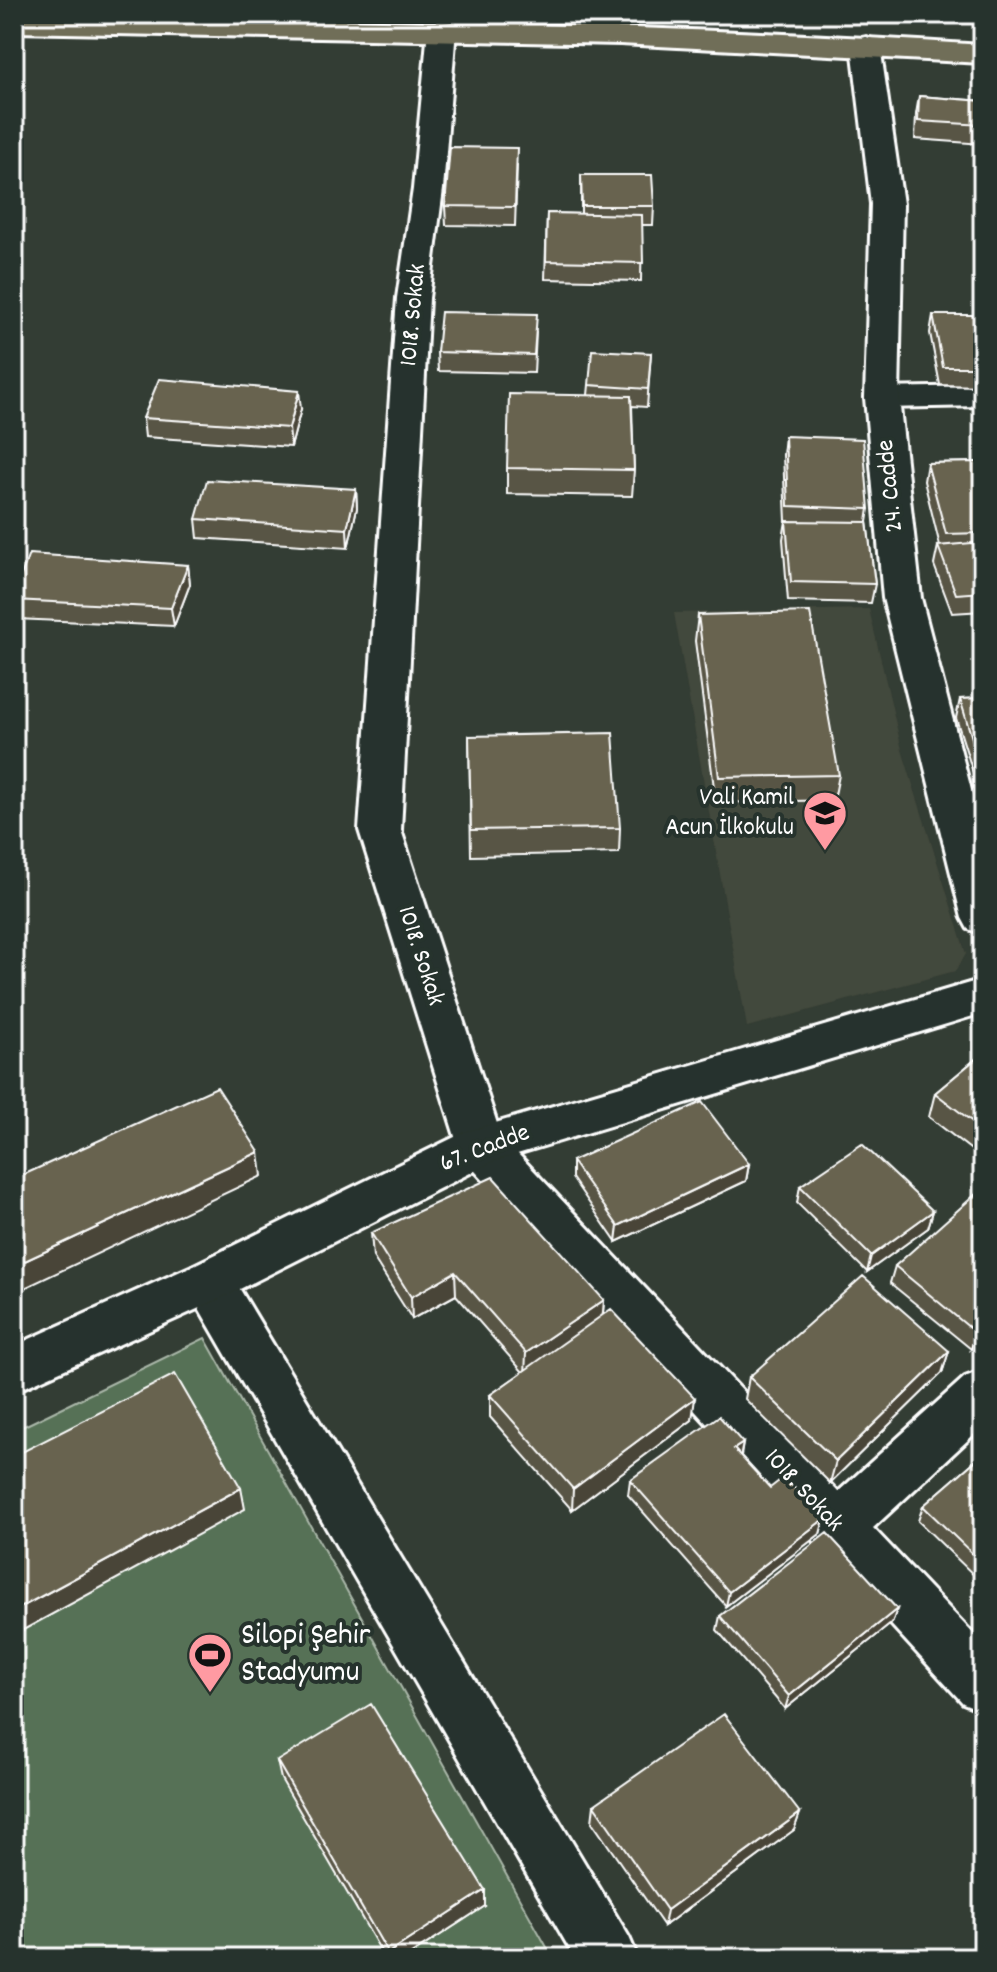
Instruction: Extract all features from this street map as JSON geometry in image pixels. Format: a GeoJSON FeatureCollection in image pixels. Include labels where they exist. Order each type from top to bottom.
{"type":"FeatureCollection","features":[{"type":"Feature","properties":{"kind":"highway"},"geometry":{"type":"LineString","coordinates":[[667,14],[983,29]]}},
{"type":"Feature","properties":{"kind":"highway"},"geometry":{"type":"LineString","coordinates":[[14,24],[442,29],[866,46],[983,54]]}},
{"type":"Feature","properties":{"kind":"street","name":"1018. Sokak"},"geometry":{"type":"LineString","coordinates":[[442,29],[428,189],[413,298],[380,830],[481,1146],[983,1684]]}},
{"type":"Feature","properties":{"kind":"street","name":"24. Cadde"},"geometry":{"type":"LineString","coordinates":[[866,46],[887,204],[882,398],[902,598],[983,918]]}},
{"type":"Feature","properties":{"kind":"street"},"geometry":{"type":"LineString","coordinates":[[882,398],[983,396]]}},
{"type":"Feature","properties":{"kind":"street","name":"67. Cadde"},"geometry":{"type":"LineString","coordinates":[[14,1370],[209,1281],[481,1146],[983,996]]}},
{"type":"Feature","properties":{"kind":"street"},"geometry":{"type":"LineString","coordinates":[[209,1281],[608,1958]]}},
{"type":"Feature","properties":{"kind":"street"},"geometry":{"type":"LineString","coordinates":[[837,1527],[983,1393]]}},
{"type":"Feature","properties":{"kind":"shaded area","name":"Vali Kamil Acun İlkokulu"},"geometry":{"type":"Polygon","coordinates":[[[869,609],[902,750],[966,954],[955,971],[747,1027],[674,613],[869,609]]]}},
{"type":"Feature","properties":{"kind":"green space","name":"Silopi Şehir Stadyumu"},"geometry":{"type":"Polygon","coordinates":[[[205,1338],[553,1958],[14,1958],[14,1431],[205,1338]]]}},
{"type":"Feature","properties":{"kind":"building"},"geometry":{"type":"Polygon","coordinates":[[[919,96],[983,101],[983,125],[918,121],[919,96]]]}},
{"type":"Feature","properties":{"kind":"building"},"geometry":{"type":"Polygon","coordinates":[[[450,147],[517,148],[515,207],[445,206],[450,147]]]}},
{"type":"Feature","properties":{"kind":"building"},"geometry":{"type":"Polygon","coordinates":[[[581,175],[652,175],[654,206],[582,206],[581,175]]]}},
{"type":"Feature","properties":{"kind":"building"},"geometry":{"type":"Polygon","coordinates":[[[547,213],[642,215],[643,263],[546,261],[547,213]]]}},
{"type":"Feature","properties":{"kind":"building"},"geometry":{"type":"Polygon","coordinates":[[[441,312],[537,314],[534,355],[437,352],[441,312]]]}},
{"type":"Feature","properties":{"kind":"building"},"geometry":{"type":"Polygon","coordinates":[[[933,315],[983,315],[983,367],[943,367],[933,315]]]}},
{"type":"Feature","properties":{"kind":"building"},"geometry":{"type":"Polygon","coordinates":[[[592,350],[651,353],[648,389],[589,385],[592,350]]]}},
{"type":"Feature","properties":{"kind":"building"},"geometry":{"type":"Polygon","coordinates":[[[159,379],[299,391],[289,428],[143,418],[159,379]]]}},
{"type":"Feature","properties":{"kind":"building"},"geometry":{"type":"Polygon","coordinates":[[[509,394],[631,396],[634,470],[507,468],[509,394]]]}},
{"type":"Feature","properties":{"kind":"building"},"geometry":{"type":"Polygon","coordinates":[[[785,436],[863,439],[869,509],[788,506],[785,436]]]}},
{"type":"Feature","properties":{"kind":"building"},"geometry":{"type":"Polygon","coordinates":[[[983,462],[983,533],[946,534],[927,463],[983,462]]]}},
{"type":"Feature","properties":{"kind":"building"},"geometry":{"type":"Polygon","coordinates":[[[207,480],[356,489],[347,529],[196,519],[207,480]]]}},
{"type":"Feature","properties":{"kind":"building"},"geometry":{"type":"Polygon","coordinates":[[[786,521],[867,522],[875,584],[791,582],[786,521]]]}},
{"type":"Feature","properties":{"kind":"building"},"geometry":{"type":"Polygon","coordinates":[[[983,542],[983,592],[956,594],[938,546],[983,542]]]}},
{"type":"Feature","properties":{"kind":"building"},"geometry":{"type":"Polygon","coordinates":[[[29,554],[188,565],[171,608],[14,600],[29,554]]]}},
{"type":"Feature","properties":{"kind":"building"},"geometry":{"type":"Polygon","coordinates":[[[810,612],[839,775],[719,777],[698,615],[810,612]]]}},
{"type":"Feature","properties":{"kind":"building"},"geometry":{"type":"Polygon","coordinates":[[[983,698],[983,760],[979,761],[960,699],[983,698]]]}},
{"type":"Feature","properties":{"kind":"building"},"geometry":{"type":"Polygon","coordinates":[[[613,733],[620,828],[471,830],[469,736],[613,733]]]}},
{"type":"Feature","properties":{"kind":"building"},"geometry":{"type":"Polygon","coordinates":[[[983,1053],[983,1130],[935,1093],[983,1053]]]}},
{"type":"Feature","properties":{"kind":"building"},"geometry":{"type":"Polygon","coordinates":[[[217,1087],[259,1152],[14,1266],[14,1179],[217,1087]]]}},
{"type":"Feature","properties":{"kind":"building"},"geometry":{"type":"Polygon","coordinates":[[[702,1102],[749,1164],[618,1226],[572,1161],[702,1102]]]}},
{"type":"Feature","properties":{"kind":"building"},"geometry":{"type":"Polygon","coordinates":[[[862,1144],[933,1211],[871,1256],[800,1186],[862,1144]]]}},
{"type":"Feature","properties":{"kind":"building"},"geometry":{"type":"Polygon","coordinates":[[[493,1177],[604,1300],[526,1353],[455,1272],[411,1297],[371,1233],[493,1177]]]}},
{"type":"Feature","properties":{"kind":"building"},"geometry":{"type":"Polygon","coordinates":[[[977,1193],[983,1197],[983,1327],[976,1333],[895,1266],[977,1193]]]}},
{"type":"Feature","properties":{"kind":"building"},"geometry":{"type":"Polygon","coordinates":[[[863,1276],[949,1351],[836,1461],[749,1377],[863,1276]]]}},
{"type":"Feature","properties":{"kind":"building"},"geometry":{"type":"Polygon","coordinates":[[[611,1309],[695,1398],[573,1489],[490,1395],[611,1309]]]}},
{"type":"Feature","properties":{"kind":"building"},"geometry":{"type":"Polygon","coordinates":[[[175,1374],[241,1488],[14,1611],[14,1456],[175,1374]]]}},
{"type":"Feature","properties":{"kind":"building"},"geometry":{"type":"Polygon","coordinates":[[[719,1416],[743,1443],[734,1449],[770,1488],[784,1477],[824,1519],[729,1592],[630,1480],[719,1416]]]}},
{"type":"Feature","properties":{"kind":"building"},"geometry":{"type":"Polygon","coordinates":[[[983,1454],[983,1564],[923,1506],[983,1454]]]}},
{"type":"Feature","properties":{"kind":"building"},"geometry":{"type":"Polygon","coordinates":[[[827,1533],[897,1609],[789,1696],[720,1616],[827,1533]]]}},
{"type":"Feature","properties":{"kind":"building"},"geometry":{"type":"Polygon","coordinates":[[[371,1704],[485,1890],[388,1953],[277,1761],[371,1704]]]}},
{"type":"Feature","properties":{"kind":"building"},"geometry":{"type":"Polygon","coordinates":[[[724,1714],[800,1813],[667,1910],[594,1805],[724,1714]]]}},
{"type":"Feature","properties":{"kind":"place","name":"Vali Kamil Acun İlkokulu"},"geometry":{"type":"Point","coordinates":[825,852]}},
{"type":"Feature","properties":{"kind":"place","name":"Silopi Şehir Stadyumu"},"geometry":{"type":"Point","coordinates":[210,1694]}}]}
